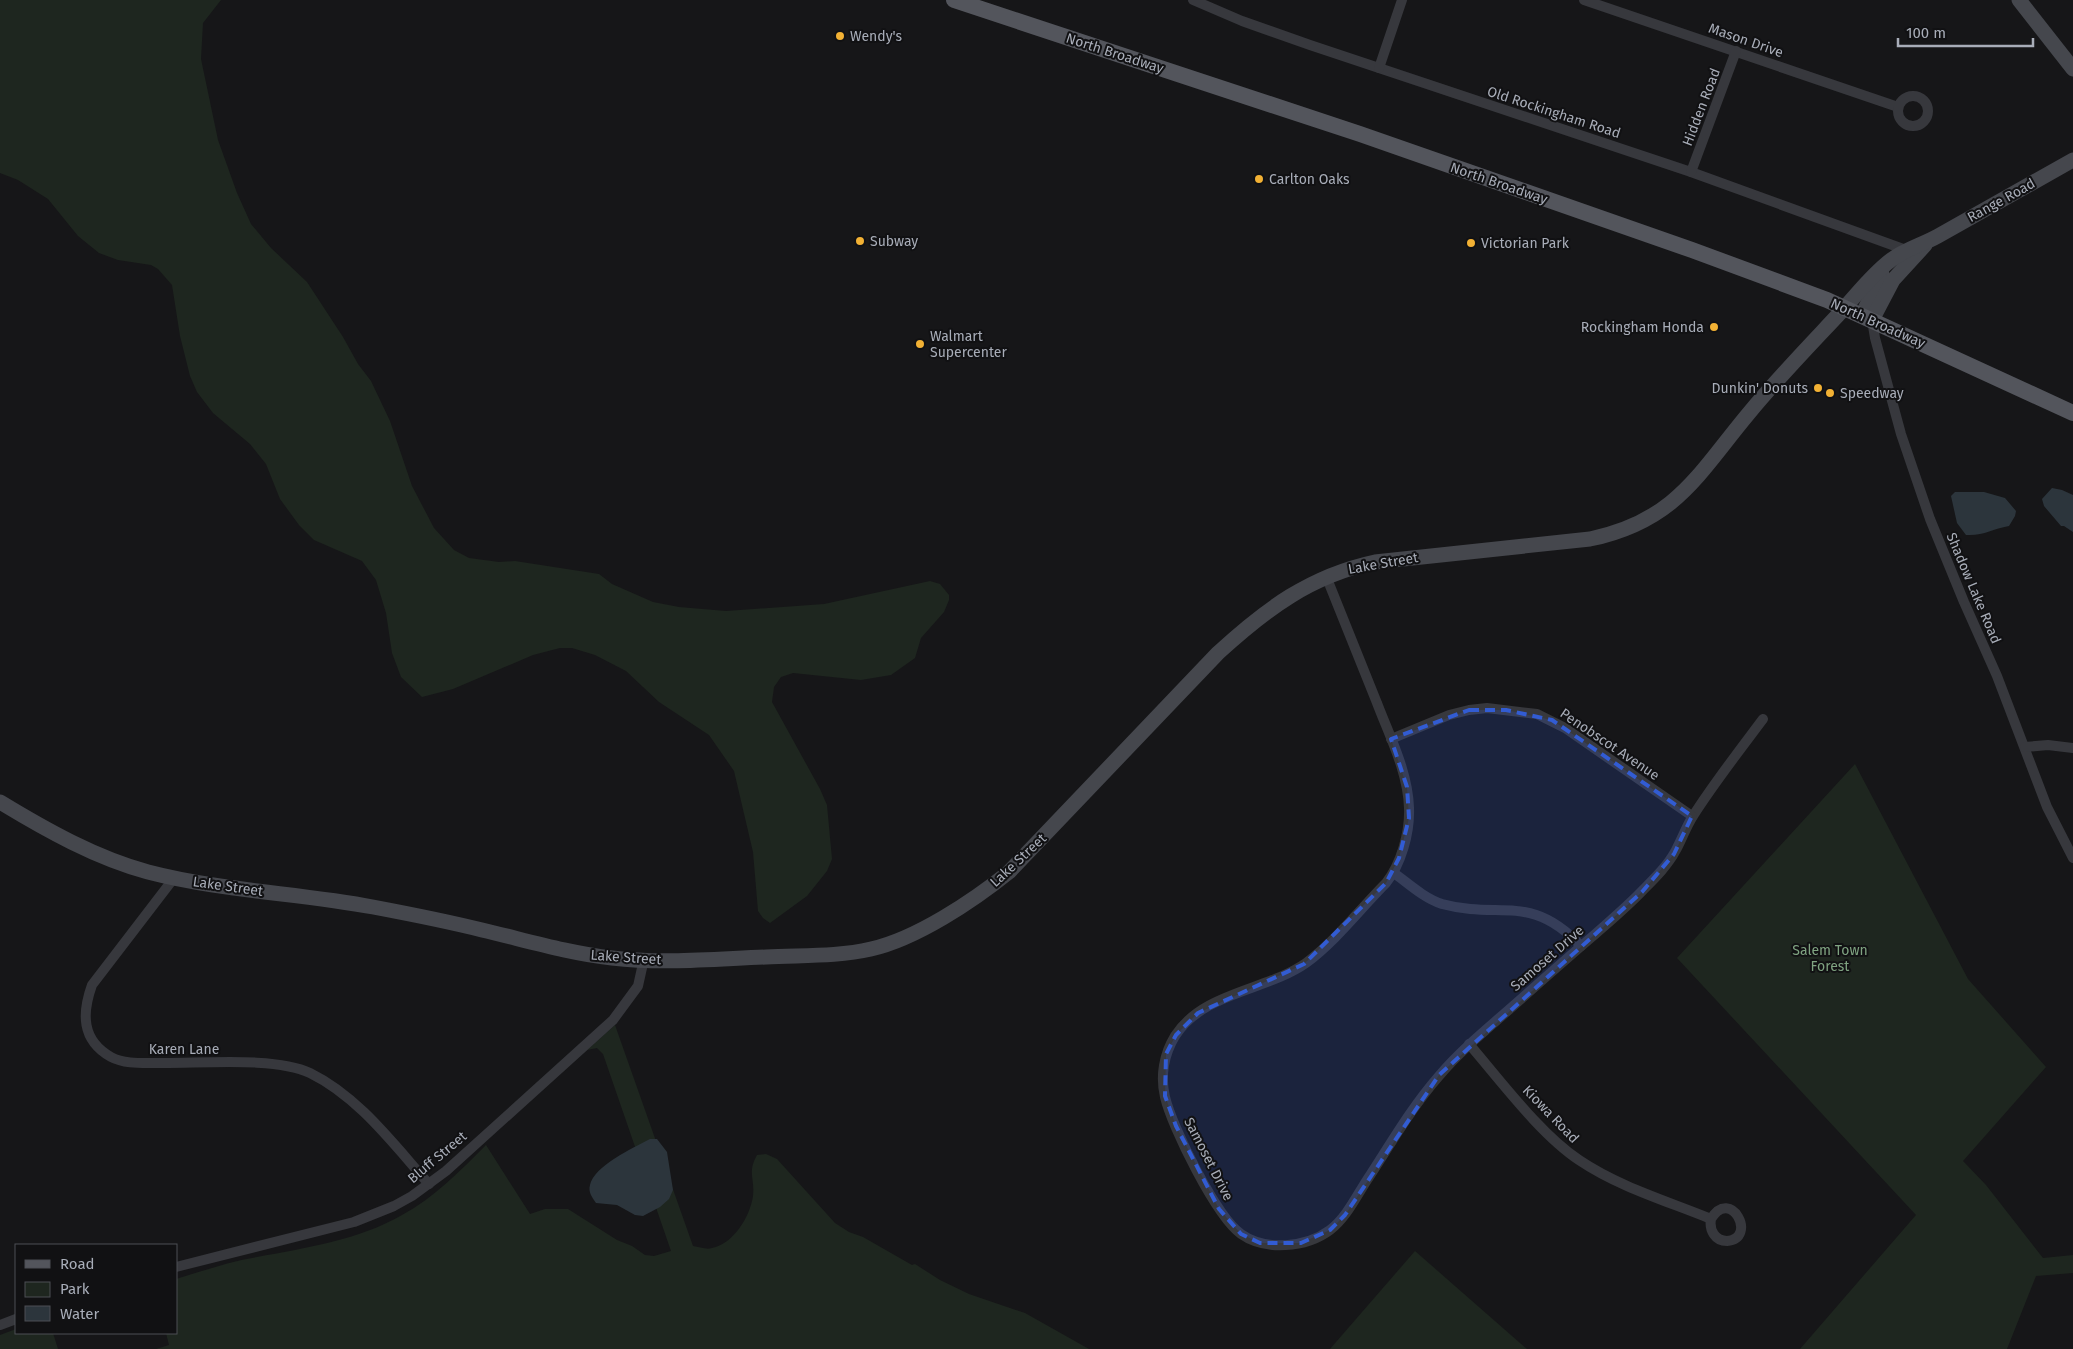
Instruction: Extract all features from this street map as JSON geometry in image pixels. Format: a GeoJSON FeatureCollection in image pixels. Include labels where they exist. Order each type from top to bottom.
{"type":"FeatureCollection","features":[{"type":"Feature","properties":{"kind":"main road","name":"North Broadway"},"geometry":{"type":"LineString","coordinates":[[954,0],[1237,93],[1692,250],[1867,317],[2073,413]]}},
{"type":"Feature","properties":{"kind":"street","name":"Old Rockingham Road"},"geometry":{"type":"LineString","coordinates":[[1193,0],[1242,21],[1691,172],[1906,250]]}},
{"type":"Feature","properties":{"kind":"street"},"geometry":{"type":"LineString","coordinates":[[1379,68],[1402,0]]}},
{"type":"Feature","properties":{"kind":"street","name":"Mason Drive"},"geometry":{"type":"LineString","coordinates":[[1584,0],[1898,107]]}},
{"type":"Feature","properties":{"kind":"street"},"geometry":{"type":"LineString","coordinates":[[2019,0],[2073,69]]}},
{"type":"Feature","properties":{"kind":"street","name":"Hidden Road"},"geometry":{"type":"LineString","coordinates":[[1691,172],[1736,51]]}},
{"type":"Feature","properties":{"kind":"street","name":"Range Road"},"geometry":{"type":"LineString","coordinates":[[1845,308],[1858,291],[1890,260],[1906,250],[1930,241],[2073,160]]}},
{"type":"Feature","properties":{"kind":"street","name":"Range Road"},"geometry":{"type":"LineString","coordinates":[[1867,317],[1893,280],[1930,241]]}},
{"type":"Feature","properties":{"kind":"street"},"geometry":{"type":"LineString","coordinates":[[1867,317],[1890,260]]}},
{"type":"Feature","properties":{"kind":"street","name":"Lake Street"},"geometry":{"type":"LineString","coordinates":[[0,802],[28,819],[106,857],[145,871],[174,878],[354,904],[471,927],[583,953],[614,958],[682,960],[841,954],[872,949],[921,930],[975,897],[1009,872],[1218,653],[1278,603],[1326,576],[1359,566],[1390,560],[1608,536],[1644,521],[1677,499],[1690,486],[1770,387],[1845,308]]}},
{"type":"Feature","properties":{"kind":"street","name":"Shadow Lake Road"},"geometry":{"type":"LineString","coordinates":[[1867,317],[1875,338],[1901,434],[1930,519],[1997,676],[2047,807],[2073,858]]}},
{"type":"Feature","properties":{"kind":"street","name":"Samoset Drive"},"geometry":{"type":"LineString","coordinates":[[1326,576],[1391,739],[1407,786],[1408,829],[1394,873],[1320,951],[1304,964],[1286,975],[1217,1003],[1198,1013],[1176,1035],[1166,1054],[1163,1075],[1165,1096],[1176,1126],[1214,1203],[1241,1234],[1260,1243],[1280,1246],[1301,1243],[1330,1230],[1345,1215],[1423,1096],[1469,1044],[1630,904],[1660,871],[1674,854],[1692,816],[1763,719]]}},
{"type":"Feature","properties":{"kind":"street","name":"Penobscot Avenue"},"geometry":{"type":"LineString","coordinates":[[1391,739],[1449,715],[1469,710],[1488,708],[1537,714],[1565,728],[1692,816]]}},
{"type":"Feature","properties":{"kind":"street"},"geometry":{"type":"LineString","coordinates":[[2025,747],[2048,745],[2073,748]]}},
{"type":"Feature","properties":{"kind":"street"},"geometry":{"type":"LineString","coordinates":[[1394,873],[1424,895],[1444,904],[1520,910],[1546,918],[1563,929],[1581,946]]}},
{"type":"Feature","properties":{"kind":"street","name":"Karen Lane"},"geometry":{"type":"LineString","coordinates":[[174,878],[92,985],[85,1004],[86,1027],[95,1045],[112,1058],[132,1062],[238,1063],[290,1066],[310,1073],[351,1101],[391,1141],[429,1184]]}},
{"type":"Feature","properties":{"kind":"street","name":"Bluff Street"},"geometry":{"type":"LineString","coordinates":[[178,1267],[354,1222],[394,1206],[429,1184],[446,1171],[613,1020],[638,986],[644,959]]}},
{"type":"Feature","properties":{"kind":"street","name":"Kiowa Road"},"geometry":{"type":"LineString","coordinates":[[1469,1044],[1539,1124],[1578,1160],[1614,1180],[1711,1219]]}},
{"type":"Feature","properties":{"kind":"street"},"geometry":{"type":"LineString","coordinates":[[0,1325],[15,1319]]}},
{"type":"Feature","properties":{"kind":"highlighted area"},"geometry":{"type":"Polygon","coordinates":[[[1469,710],[1506,710],[1552,720],[1692,816],[1674,854],[1642,892],[1439,1075],[1345,1215],[1330,1230],[1301,1243],[1260,1243],[1241,1234],[1219,1209],[1176,1126],[1165,1096],[1166,1054],[1176,1035],[1198,1013],[1304,964],[1386,883],[1399,858],[1409,818],[1407,787],[1391,739],[1469,710]]]}},
{"type":"Feature","properties":{"kind":"green space"},"geometry":{"type":"Polygon","coordinates":[[[0,0],[221,0],[203,23],[201,59],[218,140],[237,193],[251,224],[271,248],[307,282],[343,337],[358,364],[371,381],[390,421],[412,486],[434,528],[454,550],[469,558],[499,562],[515,561],[599,574],[612,584],[653,602],[679,607],[726,611],[824,604],[930,581],[940,584],[949,595],[944,612],[921,638],[915,658],[891,675],[861,680],[793,673],[781,677],[774,687],[772,702],[827,805],[832,859],[827,871],[807,896],[770,923],[763,918],[758,911],[753,852],[734,771],[709,735],[659,702],[626,671],[595,655],[572,648],[560,648],[533,655],[453,689],[422,697],[401,677],[392,653],[386,613],[376,580],[362,561],[314,540],[299,525],[280,499],[266,464],[250,444],[213,413],[197,392],[190,376],[180,336],[172,285],[158,269],[151,265],[118,260],[99,253],[78,236],[48,199],[18,180],[0,173],[0,0]]]}},
{"type":"Feature","properties":{"kind":"green space","name":"Salem Town Forest"},"geometry":{"type":"Polygon","coordinates":[[[1855,764],[1968,979],[2046,1067],[1963,1161],[1986,1185],[2043,1258],[2073,1255],[2073,1273],[2036,1276],[2007,1349],[1800,1349],[1916,1215],[1677,958],[1855,764]]]}},
{"type":"Feature","properties":{"kind":"green space"},"geometry":{"type":"Polygon","coordinates":[[[615,1025],[693,1246],[708,1249],[720,1245],[727,1241],[739,1228],[748,1212],[753,1196],[752,1166],[757,1155],[766,1154],[777,1159],[835,1223],[849,1232],[863,1237],[969,1294],[1025,1313],[1089,1349],[156,1349],[169,1345],[166,1334],[178,1334],[178,1278],[237,1261],[331,1242],[385,1224],[414,1208],[436,1192],[486,1145],[530,1214],[545,1209],[568,1209],[645,1255],[654,1256],[671,1251],[603,1054],[597,1048],[587,1050],[615,1025]]]}},
{"type":"Feature","properties":{"kind":"green space"},"geometry":{"type":"Polygon","coordinates":[[[1415,1251],[1527,1349],[1330,1349],[1415,1251]]]}},
{"type":"Feature","properties":{"kind":"green space"},"geometry":{"type":"Polygon","coordinates":[[[15,1329],[15,1334],[53,1334],[58,1349],[0,1349],[0,1335],[15,1329]]]}},
{"type":"Feature","properties":{"kind":"water"},"geometry":{"type":"Polygon","coordinates":[[[2052,488],[2073,495],[2073,532],[2061,526],[2044,506],[2042,499],[2052,488]]]}},
{"type":"Feature","properties":{"kind":"water"},"geometry":{"type":"Polygon","coordinates":[[[1955,492],[1984,492],[2005,498],[2016,511],[2015,516],[2009,526],[1983,533],[1966,535],[1957,523],[1951,496],[1955,492]]]}},
{"type":"Feature","properties":{"kind":"water"},"geometry":{"type":"Polygon","coordinates":[[[650,1139],[657,1139],[667,1152],[673,1190],[669,1199],[660,1207],[643,1216],[635,1215],[617,1205],[596,1203],[590,1190],[593,1178],[606,1164],[650,1139]]]}},
{"type":"Feature","properties":{"kind":"place","name":"Wendy's"},"geometry":{"type":"Point","coordinates":[840,36]}},
{"type":"Feature","properties":{"kind":"place","name":"Carlton Oaks"},"geometry":{"type":"Point","coordinates":[1259,179]}},
{"type":"Feature","properties":{"kind":"place","name":"Subway"},"geometry":{"type":"Point","coordinates":[860,241]}},
{"type":"Feature","properties":{"kind":"place","name":"Victorian Park"},"geometry":{"type":"Point","coordinates":[1471,243]}},
{"type":"Feature","properties":{"kind":"place","name":"Rockingham Honda"},"geometry":{"type":"Point","coordinates":[1714,327]}},
{"type":"Feature","properties":{"kind":"place","name":"Walmart Supercenter"},"geometry":{"type":"Point","coordinates":[920,344]}},
{"type":"Feature","properties":{"kind":"place","name":"Dunkin' Donuts"},"geometry":{"type":"Point","coordinates":[1818,388]}},
{"type":"Feature","properties":{"kind":"place","name":"Speedway"},"geometry":{"type":"Point","coordinates":[1830,393]}}]}
